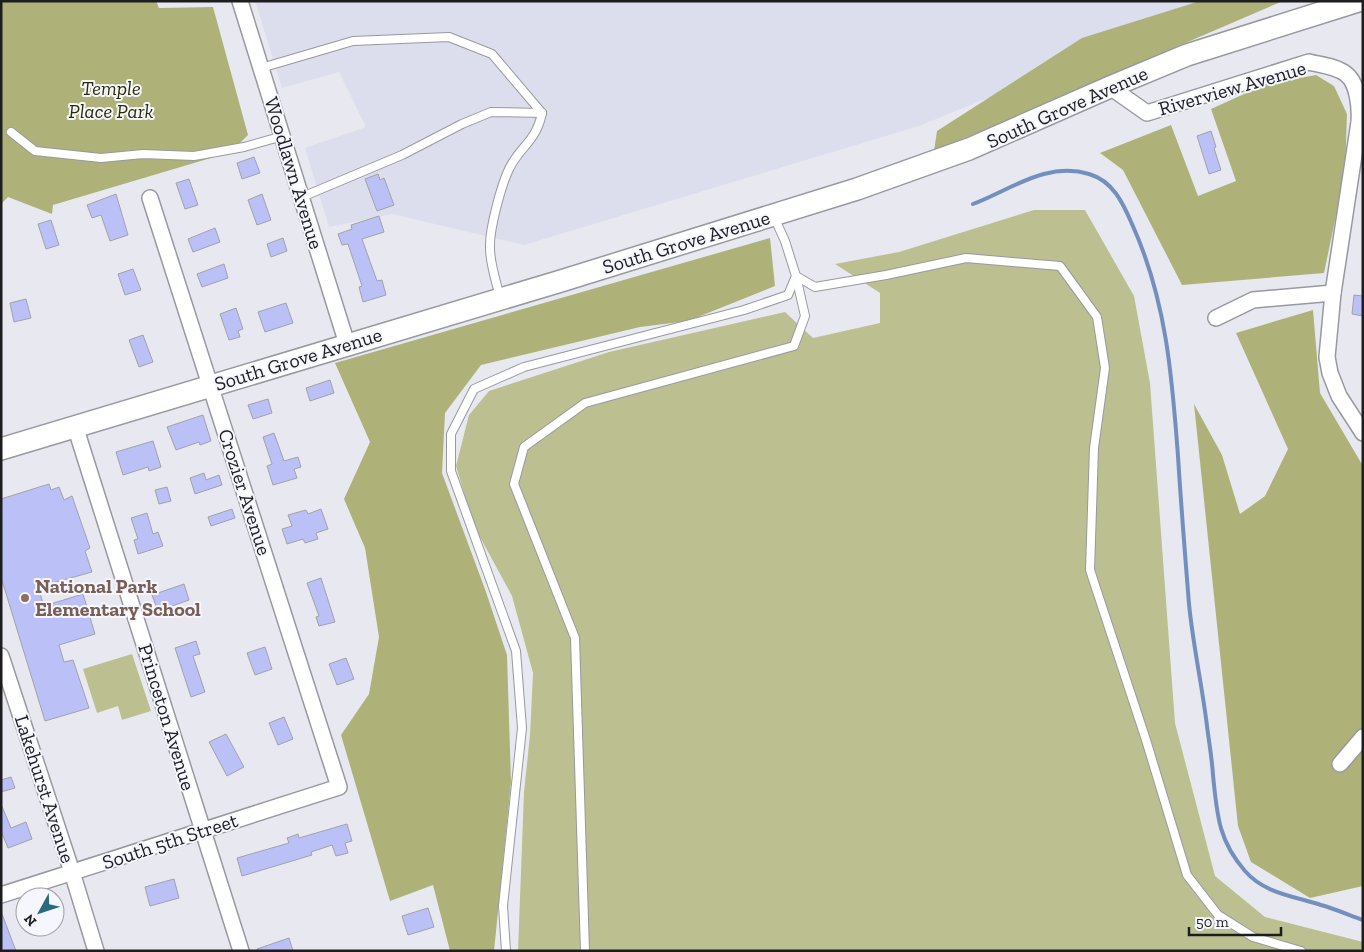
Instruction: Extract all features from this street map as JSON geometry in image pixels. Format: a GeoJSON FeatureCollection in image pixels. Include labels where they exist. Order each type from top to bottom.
{"type":"FeatureCollection","features":[{"type":"Feature","properties":{"kind":"main road","name":"South Grove Avenue"},"geometry":{"type":"LineString","coordinates":[[1,449],[857,189],[969,149],[1187,55],[1358,1]]}},
{"type":"Feature","properties":{"kind":"street","name":"Woodlawn Avenue"},"geometry":{"type":"LineString","coordinates":[[240,1],[347,344]]}},
{"type":"Feature","properties":{"kind":"street","name":"Riverview Avenue"},"geometry":{"type":"LineString","coordinates":[[1110,87],[1147,113],[1309,62],[1347,74],[1356,91],[1360,115],[1333,293],[1326,357],[1339,396],[1363,433]]}},
{"type":"Feature","properties":{"kind":"street","name":"Crozier Avenue"},"geometry":{"type":"LineString","coordinates":[[150,198],[212,386],[339,787]]}},
{"type":"Feature","properties":{"kind":"street"},"geometry":{"type":"LineString","coordinates":[[1216,318],[1253,300],[1333,293]]}},
{"type":"Feature","properties":{"kind":"street","name":"Princeton Avenue"},"geometry":{"type":"LineString","coordinates":[[75,426],[241,951]]}},
{"type":"Feature","properties":{"kind":"street","name":"Lakehurst Avenue"},"geometry":{"type":"LineString","coordinates":[[1,656],[96,951]]}},
{"type":"Feature","properties":{"kind":"street"},"geometry":{"type":"LineString","coordinates":[[1340,764],[1363,737]]}},
{"type":"Feature","properties":{"kind":"street","name":"South 5th Street"},"geometry":{"type":"LineString","coordinates":[[1,895],[339,787]]}},
{"type":"Feature","properties":{"kind":"lane"},"geometry":{"type":"LineString","coordinates":[[262,68],[354,40],[449,37],[492,54],[542,114]]}},
{"type":"Feature","properties":{"kind":"lane"},"geometry":{"type":"LineString","coordinates":[[302,198],[402,155],[470,120],[490,112],[542,114]]}},
{"type":"Feature","properties":{"kind":"lane"},"geometry":{"type":"LineString","coordinates":[[500,299],[490,248],[491,232],[509,169],[520,151],[531,140],[539,127],[542,114]]}},
{"type":"Feature","properties":{"kind":"lane"},"geometry":{"type":"LineString","coordinates":[[11,132],[35,152],[101,158],[143,154],[194,156],[244,147],[283,136]]}},
{"type":"Feature","properties":{"kind":"lane"},"geometry":{"type":"LineString","coordinates":[[585,951],[575,638],[514,484],[524,447],[585,403],[794,346],[805,316],[796,276],[785,241],[773,215]]}},
{"type":"Feature","properties":{"kind":"lane"},"geometry":{"type":"LineString","coordinates":[[796,276],[815,288],[966,258],[1060,266],[1097,317],[1105,368],[1094,448],[1090,570],[1146,740],[1187,875],[1218,915],[1252,937],[1301,951]]}},
{"type":"Feature","properties":{"kind":"lane"},"geometry":{"type":"LineString","coordinates":[[506,951],[503,906],[522,728],[516,651],[451,471],[451,434],[474,389],[524,367],[744,310],[788,296],[796,276]]}},
{"type":"Feature","properties":{"kind":"shaded area"},"geometry":{"type":"Polygon","coordinates":[[[255,1],[1227,1],[919,126],[524,245],[392,214],[329,227],[305,148],[366,127],[339,72],[282,88],[255,1]]]}},
{"type":"Feature","properties":{"kind":"green space","name":"Temple Place Park"},"geometry":{"type":"Polygon","coordinates":[[[1,1],[156,1],[159,8],[213,7],[248,135],[231,152],[53,205],[52,214],[8,197],[1,204],[1,1]]]}},
{"type":"Feature","properties":{"kind":"green space"},"geometry":{"type":"Polygon","coordinates":[[[1200,1],[1283,1],[934,151],[937,131],[1082,38],[1200,1]]]}},
{"type":"Feature","properties":{"kind":"green space"},"geometry":{"type":"Polygon","coordinates":[[[1316,75],[1334,86],[1347,114],[1345,172],[1324,273],[1182,285],[1123,170],[1100,153],[1171,125],[1198,196],[1236,181],[1211,109],[1272,83],[1316,75]]]}},
{"type":"Feature","properties":{"kind":"green space"},"geometry":{"type":"Polygon","coordinates":[[[1034,210],[1085,210],[1134,296],[1150,383],[1175,723],[1215,876],[1265,917],[1363,942],[1363,951],[518,951],[524,792],[530,735],[533,673],[512,596],[474,526],[456,466],[469,415],[489,391],[609,352],[785,312],[813,338],[880,323],[880,293],[835,264],[899,252],[1034,210]]]}},
{"type":"Feature","properties":{"kind":"green space"},"geometry":{"type":"Polygon","coordinates":[[[770,238],[775,286],[688,321],[640,327],[481,365],[445,413],[442,473],[507,655],[511,782],[494,951],[450,951],[433,885],[390,901],[341,735],[369,694],[379,637],[365,548],[344,499],[370,442],[335,363],[770,238]]]}},
{"type":"Feature","properties":{"kind":"green space"},"geometry":{"type":"Polygon","coordinates":[[[1313,310],[1320,393],[1363,466],[1363,886],[1310,898],[1251,862],[1238,826],[1194,404],[1222,455],[1240,514],[1265,496],[1288,449],[1236,333],[1313,310]]]}},
{"type":"Feature","properties":{"kind":"green space"},"geometry":{"type":"Polygon","coordinates":[[[132,654],[151,711],[122,720],[118,706],[97,713],[83,669],[132,654]]]}},
{"type":"Feature","properties":{"kind":"building"},"geometry":{"type":"Polygon","coordinates":[[[1211,131],[1221,170],[1209,174],[1197,136],[1211,131]]]}},
{"type":"Feature","properties":{"kind":"building"},"geometry":{"type":"Polygon","coordinates":[[[254,157],[260,173],[242,179],[237,163],[254,157]]]}},
{"type":"Feature","properties":{"kind":"building"},"geometry":{"type":"Polygon","coordinates":[[[378,174],[380,180],[384,178],[394,205],[377,211],[365,179],[378,174]]]}},
{"type":"Feature","properties":{"kind":"building"},"geometry":{"type":"Polygon","coordinates":[[[189,179],[198,205],[185,209],[176,183],[189,179]]]}},
{"type":"Feature","properties":{"kind":"building"},"geometry":{"type":"Polygon","coordinates":[[[116,194],[128,235],[110,241],[101,215],[92,218],[87,205],[116,194]]]}},
{"type":"Feature","properties":{"kind":"building"},"geometry":{"type":"Polygon","coordinates":[[[262,194],[271,220],[257,225],[248,200],[262,194]]]}},
{"type":"Feature","properties":{"kind":"building"},"geometry":{"type":"Polygon","coordinates":[[[379,216],[384,232],[362,239],[377,281],[382,280],[386,295],[363,302],[359,287],[362,286],[348,244],[342,245],[338,234],[352,229],[351,225],[379,216]]]}},
{"type":"Feature","properties":{"kind":"building"},"geometry":{"type":"Polygon","coordinates":[[[51,220],[59,245],[46,249],[38,224],[51,220]]]}},
{"type":"Feature","properties":{"kind":"building"},"geometry":{"type":"Polygon","coordinates":[[[215,228],[220,242],[193,252],[188,239],[215,228]]]}},
{"type":"Feature","properties":{"kind":"building"},"geometry":{"type":"Polygon","coordinates":[[[283,238],[287,251],[271,257],[267,244],[283,238]]]}},
{"type":"Feature","properties":{"kind":"building"},"geometry":{"type":"Polygon","coordinates":[[[224,264],[228,278],[202,287],[197,274],[224,264]]]}},
{"type":"Feature","properties":{"kind":"building"},"geometry":{"type":"Polygon","coordinates":[[[133,269],[141,290],[125,295],[118,274],[133,269]]]}},
{"type":"Feature","properties":{"kind":"building"},"geometry":{"type":"Polygon","coordinates":[[[1354,295],[1363,296],[1363,316],[1352,314],[1354,295]]]}},
{"type":"Feature","properties":{"kind":"building"},"geometry":{"type":"Polygon","coordinates":[[[26,299],[31,318],[14,322],[10,303],[26,299]]]}},
{"type":"Feature","properties":{"kind":"building"},"geometry":{"type":"Polygon","coordinates":[[[286,303],[293,323],[265,332],[258,312],[286,303]]]}},
{"type":"Feature","properties":{"kind":"building"},"geometry":{"type":"Polygon","coordinates":[[[236,308],[243,329],[238,331],[240,337],[229,340],[220,314],[236,308]]]}},
{"type":"Feature","properties":{"kind":"building"},"geometry":{"type":"Polygon","coordinates":[[[143,335],[153,362],[139,367],[129,340],[143,335]]]}},
{"type":"Feature","properties":{"kind":"building"},"geometry":{"type":"Polygon","coordinates":[[[330,380],[334,393],[310,401],[306,388],[330,380]]]}},
{"type":"Feature","properties":{"kind":"building"},"geometry":{"type":"Polygon","coordinates":[[[268,399],[272,413],[253,419],[248,405],[268,399]]]}},
{"type":"Feature","properties":{"kind":"building"},"geometry":{"type":"Polygon","coordinates":[[[203,415],[211,441],[200,445],[199,442],[176,450],[167,427],[203,415]]]}},
{"type":"Feature","properties":{"kind":"building"},"geometry":{"type":"Polygon","coordinates":[[[274,433],[284,461],[298,457],[301,467],[294,469],[297,478],[273,485],[267,466],[272,464],[263,437],[274,433]]]}},
{"type":"Feature","properties":{"kind":"building"},"geometry":{"type":"Polygon","coordinates":[[[153,441],[161,467],[149,471],[148,467],[123,475],[116,452],[153,441]]]}},
{"type":"Feature","properties":{"kind":"building"},"geometry":{"type":"Polygon","coordinates":[[[204,473],[206,480],[219,475],[222,485],[195,494],[190,478],[204,473]]]}},
{"type":"Feature","properties":{"kind":"building","name":"National Park Elementary School"},"geometry":{"type":"Polygon","coordinates":[[[49,484],[51,490],[59,487],[64,500],[72,496],[90,548],[85,551],[92,572],[38,587],[44,606],[83,594],[95,634],[59,645],[64,662],[73,660],[89,708],[45,721],[1,577],[1,499],[49,484]]]}},
{"type":"Feature","properties":{"kind":"building"},"geometry":{"type":"Polygon","coordinates":[[[167,487],[171,501],[159,504],[155,490],[167,487]]]}},
{"type":"Feature","properties":{"kind":"building"},"geometry":{"type":"Polygon","coordinates":[[[232,509],[235,518],[211,526],[208,517],[232,509]]]}},
{"type":"Feature","properties":{"kind":"building"},"geometry":{"type":"Polygon","coordinates":[[[321,509],[328,529],[316,533],[318,539],[305,543],[303,539],[287,544],[282,529],[292,526],[288,515],[306,510],[308,514],[321,509]]]}},
{"type":"Feature","properties":{"kind":"building"},"geometry":{"type":"Polygon","coordinates":[[[147,513],[153,534],[158,532],[163,546],[138,554],[134,540],[138,539],[131,518],[147,513]]]}},
{"type":"Feature","properties":{"kind":"building"},"geometry":{"type":"Polygon","coordinates":[[[321,578],[335,622],[319,626],[316,617],[319,616],[307,583],[321,578]]]}},
{"type":"Feature","properties":{"kind":"building"},"geometry":{"type":"Polygon","coordinates":[[[184,584],[189,600],[158,611],[152,595],[184,584]]]}},
{"type":"Feature","properties":{"kind":"building"},"geometry":{"type":"Polygon","coordinates":[[[196,641],[200,654],[193,656],[205,692],[191,697],[175,648],[196,641]]]}},
{"type":"Feature","properties":{"kind":"building"},"geometry":{"type":"Polygon","coordinates":[[[265,647],[272,669],[255,675],[247,653],[265,647]]]}},
{"type":"Feature","properties":{"kind":"building"},"geometry":{"type":"Polygon","coordinates":[[[346,658],[354,679],[337,685],[329,664],[346,658]]]}},
{"type":"Feature","properties":{"kind":"building"},"geometry":{"type":"Polygon","coordinates":[[[284,717],[293,739],[278,745],[269,723],[284,717]]]}},
{"type":"Feature","properties":{"kind":"building"},"geometry":{"type":"Polygon","coordinates":[[[226,734],[244,767],[227,776],[209,742],[226,734]]]}},
{"type":"Feature","properties":{"kind":"building"},"geometry":{"type":"Polygon","coordinates":[[[11,777],[15,788],[1,792],[1,780],[11,777]]]}},
{"type":"Feature","properties":{"kind":"building"},"geometry":{"type":"Polygon","coordinates":[[[1,804],[11,828],[26,822],[32,839],[8,848],[1,831],[1,804]]]}},
{"type":"Feature","properties":{"kind":"building"},"geometry":{"type":"Polygon","coordinates":[[[347,824],[352,841],[345,843],[348,853],[336,856],[332,845],[311,852],[312,855],[242,876],[237,858],[289,843],[287,838],[298,834],[299,838],[347,824]]]}},
{"type":"Feature","properties":{"kind":"building"},"geometry":{"type":"Polygon","coordinates":[[[174,879],[179,898],[150,906],[145,887],[174,879]]]}},
{"type":"Feature","properties":{"kind":"building"},"geometry":{"type":"Polygon","coordinates":[[[428,908],[434,927],[408,935],[402,916],[428,908]]]}},
{"type":"Feature","properties":{"kind":"building"},"geometry":{"type":"Polygon","coordinates":[[[2,914],[16,951],[1,951],[2,914]]]}},
{"type":"Feature","properties":{"kind":"building"},"geometry":{"type":"Polygon","coordinates":[[[289,938],[293,951],[257,951],[257,949],[289,938]]]}},
{"type":"Feature","properties":{"kind":"waterway"},"geometry":{"type":"LineString","coordinates":[[973,204],[1029,179],[1058,171],[1073,171],[1097,177],[1111,187],[1121,201],[1129,216],[1153,280],[1170,367],[1191,619],[1220,826],[1236,860],[1253,879],[1262,885],[1280,893],[1363,920]]}},
{"type":"Feature","properties":{"kind":"place","name":"National Park Elementary School"},"geometry":{"type":"Point","coordinates":[25,598]}}]}
